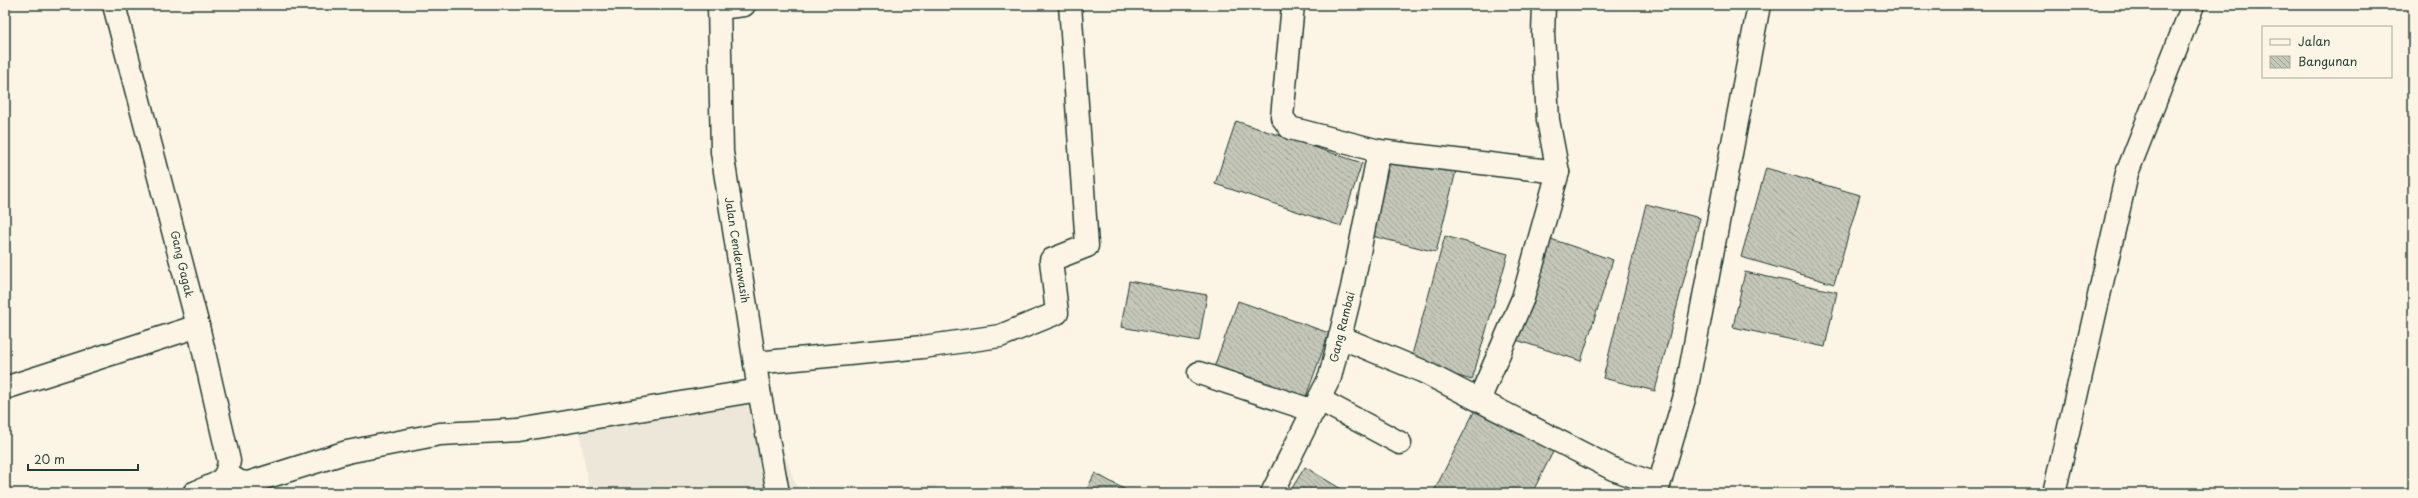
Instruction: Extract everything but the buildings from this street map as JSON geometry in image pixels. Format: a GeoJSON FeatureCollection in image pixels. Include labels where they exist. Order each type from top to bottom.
{"type":"FeatureCollection","features":[{"type":"Feature","properties":{"kind":"street","name":"Gang Gagak"},"geometry":{"type":"LineString","coordinates":[[114,5],[198,326],[229,461],[227,474]]}},
{"type":"Feature","properties":{"kind":"street"},"geometry":{"type":"LineString","coordinates":[[719,6],[744,5]]}},
{"type":"Feature","properties":{"kind":"street"},"geometry":{"type":"LineString","coordinates":[[755,362],[923,347],[1000,336],[1057,312],[1050,260],[1087,246],[1070,5]]}},
{"type":"Feature","properties":{"kind":"street"},"geometry":{"type":"LineString","coordinates":[[1293,5],[1282,117],[1290,128],[1379,151],[1558,172]]}},
{"type":"Feature","properties":{"kind":"street"},"geometry":{"type":"LineString","coordinates":[[1479,400],[1523,298],[1558,172],[1548,120],[1542,34],[1544,5]]}},
{"type":"Feature","properties":{"kind":"street"},"geometry":{"type":"LineString","coordinates":[[1340,337],[1422,371],[1613,469],[1659,485],[1686,392],[1759,5]]}},
{"type":"Feature","properties":{"kind":"street"},"geometry":{"type":"LineString","coordinates":[[2054,493],[2127,173],[2193,5]]}},
{"type":"Feature","properties":{"kind":"street","name":"Jalan Cenderawasih"},"geometry":{"type":"LineString","coordinates":[[719,6],[722,152],[759,390],[778,493]]}},
{"type":"Feature","properties":{"kind":"street","name":"Gang Rambai"},"geometry":{"type":"LineString","coordinates":[[1272,493],[1317,406],[1330,377],[1352,288],[1379,151]]}},
{"type":"Feature","properties":{"kind":"street"},"geometry":{"type":"LineString","coordinates":[[5,388],[198,326]]}},
{"type":"Feature","properties":{"kind":"street"},"geometry":{"type":"LineString","coordinates":[[1199,373],[1317,406],[1400,443]]}},
{"type":"Feature","properties":{"kind":"street"},"geometry":{"type":"LineString","coordinates":[[194,493],[221,481],[227,474],[240,482],[248,483],[347,452],[440,434],[518,430],[759,390]]}},
{"type":"Feature","properties":{"kind":"shaded area"},"geometry":{"type":"Polygon","coordinates":[[[758,384],[799,493],[590,493],[575,409],[758,384]]]}},
{"type":"Feature","properties":{"kind":"shaded area"},"geometry":{"type":"Polygon","coordinates":[[[936,485],[937,493],[812,493],[936,485]]]}}]}
